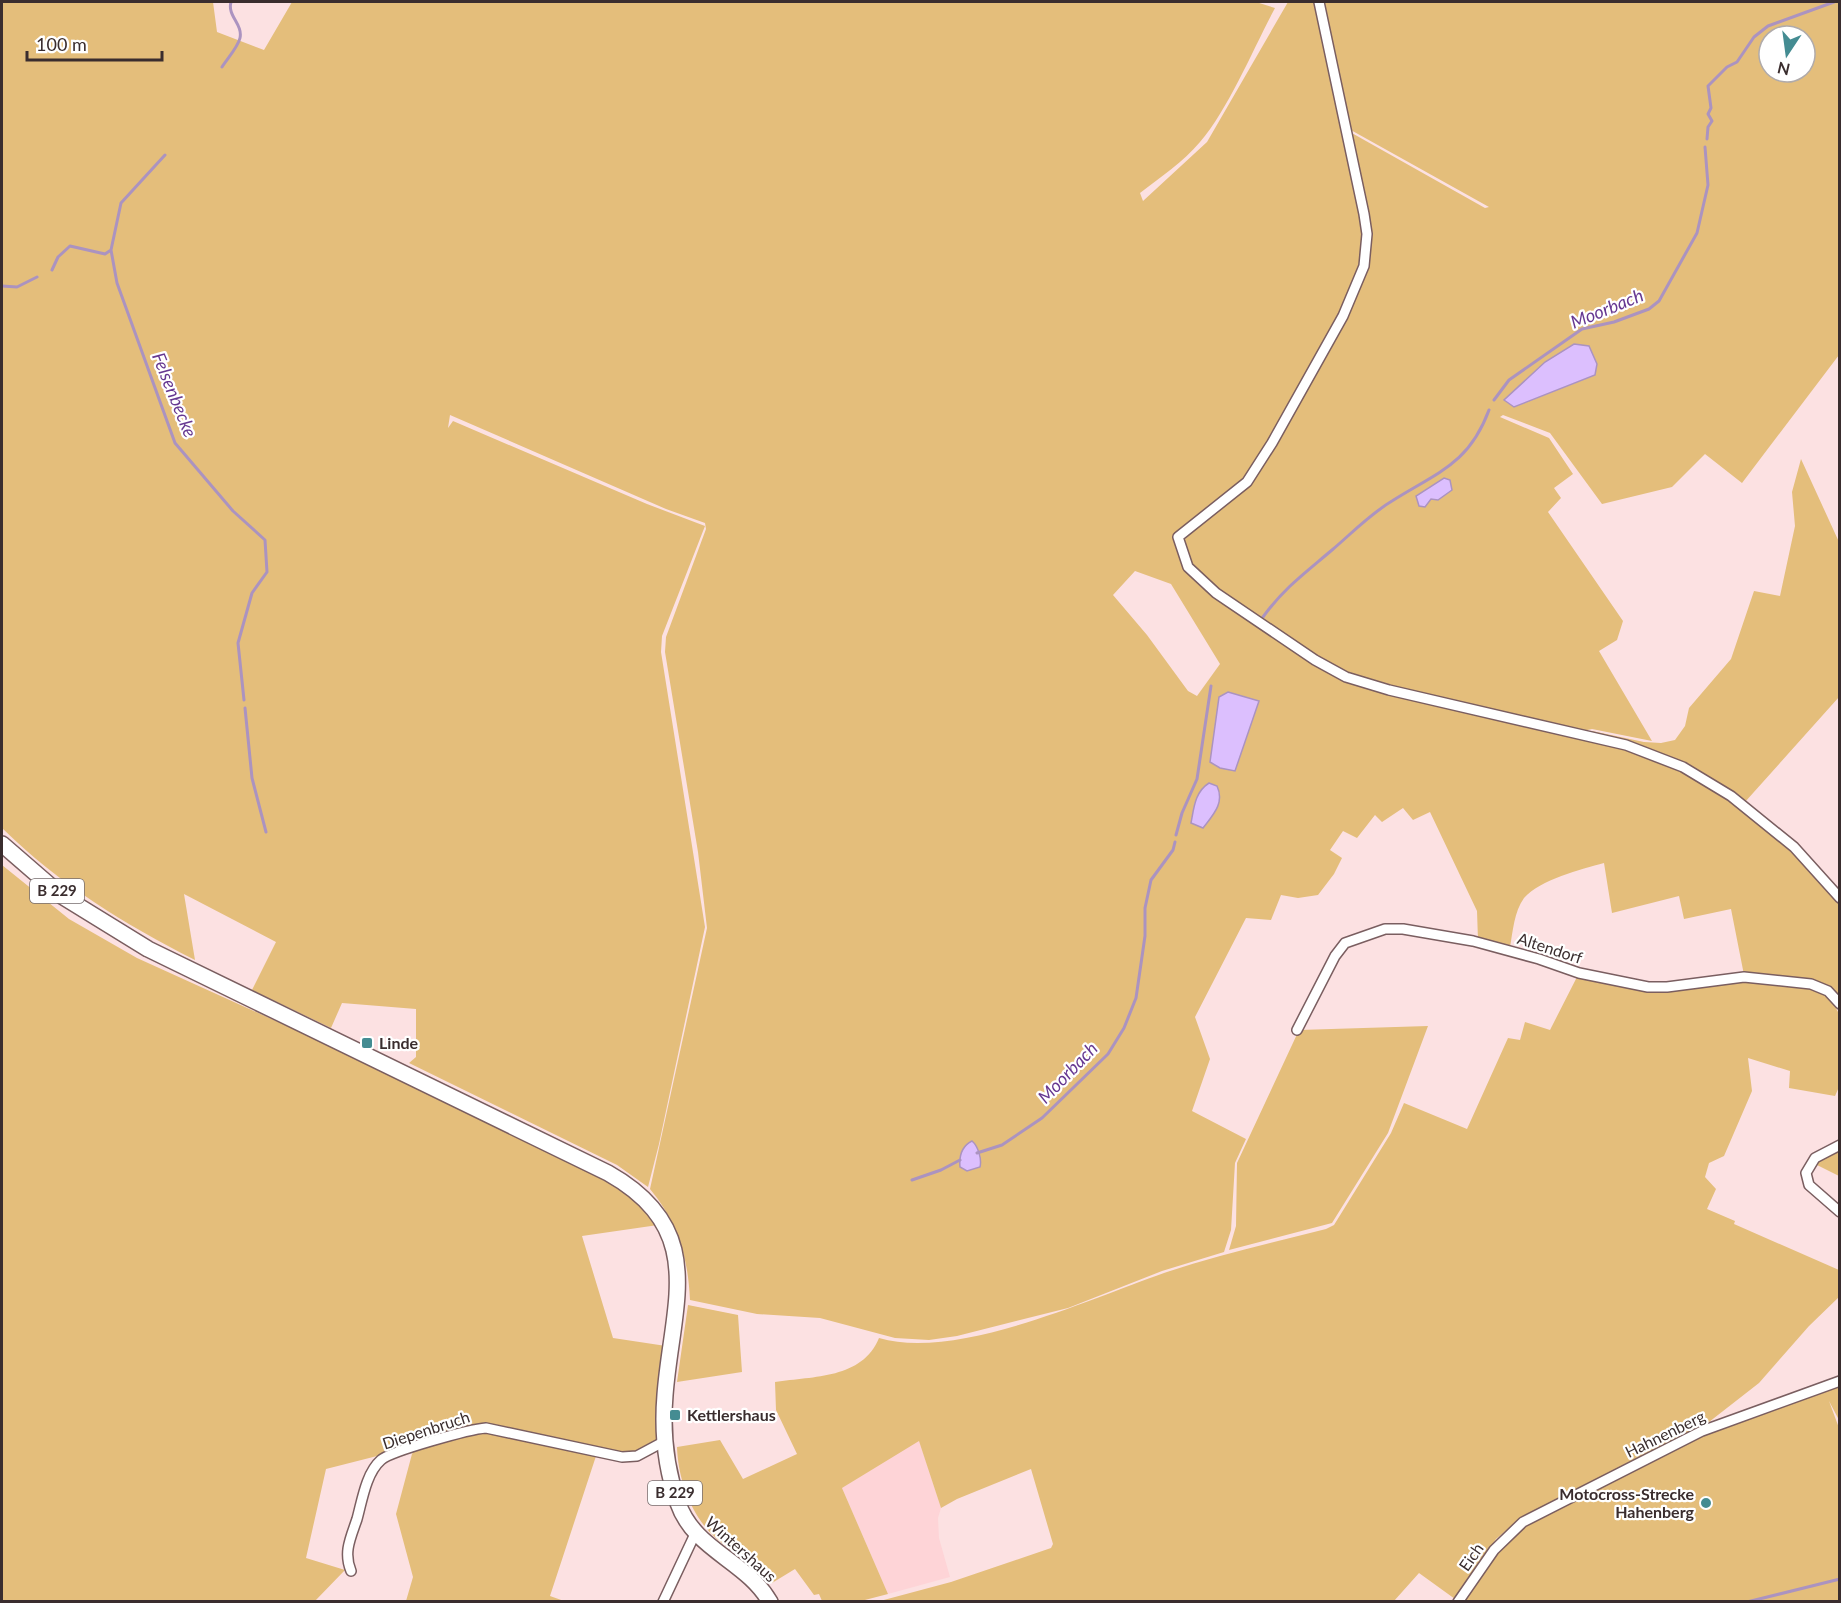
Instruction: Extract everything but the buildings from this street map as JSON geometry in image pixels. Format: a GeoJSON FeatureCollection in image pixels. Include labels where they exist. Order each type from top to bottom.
{"type":"FeatureCollection","features":[{"type":"Feature","properties":{"kind":"main road","name":"Wintershaus"},"geometry":{"type":"LineString","coordinates":[[2,844],[62,896],[117,932],[310,1029],[553,1145],[626,1183],[646,1198],[660,1218],[671,1244],[678,1283],[665,1394],[665,1441],[676,1497],[683,1516],[695,1534],[749,1577],[770,1602]]}},
{"type":"Feature","properties":{"kind":"street"},"geometry":{"type":"LineString","coordinates":[[1319,2],[1364,214],[1367,234],[1364,266],[1343,316],[1256,470],[1231,497],[1178,537],[1184,561],[1197,578],[1216,593],[1315,660],[1346,677],[1389,690],[1626,746],[1683,767],[1731,796],[1794,847],[1839,898]]}},
{"type":"Feature","properties":{"kind":"street","name":"Altendorf"},"geometry":{"type":"LineString","coordinates":[[1297,1030],[1335,956],[1345,943],[1385,929],[1403,929],[1473,941],[1539,959],[1579,973],[1648,987],[1667,987],[1744,977],[1810,984],[1828,991],[1839,1004]]}},
{"type":"Feature","properties":{"kind":"street"},"geometry":{"type":"LineString","coordinates":[[1839,1145],[1818,1155],[1811,1161],[1806,1173],[1809,1185],[1839,1212]]}},
{"type":"Feature","properties":{"kind":"street","name":"Hahnenberg"},"geometry":{"type":"LineString","coordinates":[[1510,1531],[1523,1522],[1702,1431],[1839,1381]]}},
{"type":"Feature","properties":{"kind":"street","name":"Diepenbruch"},"geometry":{"type":"LineString","coordinates":[[351,1571],[346,1552],[364,1494],[376,1466],[388,1455],[464,1431],[486,1428],[622,1457],[637,1456],[665,1441]]}},
{"type":"Feature","properties":{"kind":"street","name":"Eich"},"geometry":{"type":"LineString","coordinates":[[1458,1602],[1510,1531]]}},
{"type":"Feature","properties":{"kind":"street"},"geometry":{"type":"LineString","coordinates":[[663,1602],[695,1534]]}},
{"type":"Feature","properties":{"kind":"shaded area"},"geometry":{"type":"Polygon","coordinates":[[[2,2],[213,2],[217,32],[264,50],[292,2],[1256,2],[1275,8],[1231,95],[1211,128],[1172,169],[1140,193],[1143,201],[1207,142],[1288,2],[1316,2],[1353,172],[1365,246],[1355,285],[1307,378],[1244,480],[1176,538],[1176,549],[1183,568],[1201,587],[1265,632],[1344,680],[1626,748],[1682,768],[1730,798],[1793,849],[1839,900],[1839,1002],[1833,993],[1744,975],[1731,909],[1684,919],[1679,896],[1612,913],[1604,863],[1561,876],[1540,886],[1524,898],[1514,922],[1510,947],[1478,940],[1477,911],[1430,812],[1413,820],[1403,808],[1382,822],[1375,815],[1357,838],[1343,831],[1330,850],[1342,858],[1334,874],[1318,895],[1298,898],[1281,895],[1271,920],[1246,918],[1195,1017],[1210,1059],[1192,1111],[1246,1139],[1235,1163],[1231,1230],[1224,1252],[1162,1271],[1068,1308],[957,1336],[929,1340],[895,1338],[820,1318],[757,1314],[690,1300],[687,1269],[680,1241],[668,1215],[650,1189],[707,928],[698,852],[665,652],[666,637],[706,529],[705,523],[666,509],[450,415],[448,428],[453,421],[647,504],[705,526],[662,636],[661,652],[705,927],[648,1187],[617,1165],[409,1063],[416,1057],[416,1009],[342,1003],[331,1028],[252,990],[276,942],[184,894],[195,960],[93,902],[46,867],[2,828],[2,2]],[[1135,571],[1113,595],[1147,635],[1188,691],[1197,696],[1220,664],[1171,584],[1135,571]]]}},
{"type":"Feature","properties":{"kind":"shaded area"},"geometry":{"type":"Polygon","coordinates":[[[1321,2],[1839,2],[1839,355],[1742,483],[1705,454],[1672,487],[1602,504],[1550,433],[1503,415],[1500,417],[1549,438],[1573,474],[1554,488],[1561,498],[1548,512],[1623,621],[1617,640],[1599,651],[1652,741],[1592,729],[1583,731],[1415,694],[1346,674],[1259,620],[1206,580],[1190,561],[1184,541],[1191,531],[1241,492],[1345,318],[1371,234],[1369,214],[1350,132],[1485,208],[1489,207],[1349,129],[1321,2]],[[1595,375],[1505,400],[1514,407],[1595,375]]]}},
{"type":"Feature","properties":{"kind":"shaded area"},"geometry":{"type":"Polygon","coordinates":[[[1574,344],[1589,346],[1597,364],[1595,375],[1514,407],[1504,400],[1545,362],[1574,344]]]}},
{"type":"Feature","properties":{"kind":"shaded area"},"geometry":{"type":"Polygon","coordinates":[[[1801,459],[1839,542],[1839,697],[1745,802],[1683,766],[1584,733],[1592,731],[1644,742],[1661,743],[1675,740],[1685,726],[1689,708],[1731,659],[1754,591],[1780,596],[1795,526],[1792,492],[1801,459]]]}},
{"type":"Feature","properties":{"kind":"shaded area"},"geometry":{"type":"Polygon","coordinates":[[[1444,478],[1450,480],[1452,490],[1438,500],[1431,499],[1425,507],[1419,506],[1416,496],[1444,478]]]}},
{"type":"Feature","properties":{"kind":"shaded area"},"geometry":{"type":"Polygon","coordinates":[[[1228,692],[1259,701],[1235,771],[1220,768],[1210,762],[1219,697],[1228,692]]]}},
{"type":"Feature","properties":{"kind":"shaded area"},"geometry":{"type":"Polygon","coordinates":[[[1209,783],[1217,786],[1220,798],[1217,808],[1203,828],[1191,823],[1198,795],[1209,783]]]}},
{"type":"Feature","properties":{"kind":"shaded area"},"geometry":{"type":"Polygon","coordinates":[[[2,865],[69,919],[137,958],[351,1055],[622,1187],[658,1225],[582,1236],[613,1338],[666,1346],[662,1441],[630,1456],[495,1426],[326,1469],[306,1558],[345,1570],[315,1601],[2,1601],[2,865]]]}},
{"type":"Feature","properties":{"kind":"shaded area"},"geometry":{"type":"Polygon","coordinates":[[[1578,975],[1648,989],[1746,980],[1819,988],[1833,1002],[1839,1014],[1839,1087],[1835,1096],[1789,1088],[1790,1071],[1748,1058],[1752,1091],[1724,1156],[1709,1163],[1705,1177],[1716,1189],[1707,1209],[1735,1221],[1734,1224],[1839,1270],[1839,1297],[1809,1326],[1759,1383],[1700,1429],[1521,1518],[1496,1539],[1455,1599],[1419,1573],[1394,1601],[880,1601],[951,1582],[1051,1548],[1053,1544],[1031,1469],[957,1499],[941,1508],[919,1441],[842,1488],[888,1594],[861,1601],[822,1601],[819,1594],[814,1595],[795,1569],[772,1583],[717,1539],[700,1520],[688,1498],[680,1472],[677,1447],[720,1440],[743,1479],[797,1454],[776,1410],[775,1382],[821,1376],[849,1368],[871,1351],[879,1338],[910,1343],[945,1341],[983,1334],[1061,1311],[1164,1273],[1334,1225],[1391,1133],[1404,1103],[1467,1129],[1508,1038],[1520,1040],[1525,1022],[1550,1030],[1578,975]]]}},
{"type":"Feature","properties":{"kind":"shaded area"},"geometry":{"type":"Polygon","coordinates":[[[1428,1026],[1388,1133],[1332,1223],[1229,1250],[1236,1226],[1237,1163],[1299,1030],[1428,1026]]]}},
{"type":"Feature","properties":{"kind":"shaded area"},"geometry":{"type":"Polygon","coordinates":[[[972,1141],[979,1153],[980,1167],[967,1171],[960,1167],[960,1159],[964,1149],[972,1141]]]}},
{"type":"Feature","properties":{"kind":"shaded area"},"geometry":{"type":"Polygon","coordinates":[[[1839,1150],[1839,1176],[1815,1164],[1839,1150]]]}},
{"type":"Feature","properties":{"kind":"shaded area"},"geometry":{"type":"Polygon","coordinates":[[[688,1305],[738,1315],[742,1372],[677,1382],[688,1305]]]}},
{"type":"Feature","properties":{"kind":"shaded area","name":"Motocross-Strecke Hahenberg"},"geometry":{"type":"Polygon","coordinates":[[[1839,1385],[1839,1420],[1829,1401],[1839,1428],[1839,1601],[1463,1602],[1496,1552],[1526,1526],[1701,1437],[1839,1385]]]}},
{"type":"Feature","properties":{"kind":"shaded area"},"geometry":{"type":"Polygon","coordinates":[[[477,1431],[597,1453],[550,1596],[564,1601],[406,1601],[413,1577],[396,1514],[412,1454],[415,1449],[477,1431]]]}},
{"type":"Feature","properties":{"kind":"shaded area"},"geometry":{"type":"Polygon","coordinates":[[[919,1440],[941,1508],[938,1518],[939,1538],[950,1577],[888,1594],[842,1488],[919,1440]]]}},
{"type":"Feature","properties":{"kind":"waterway","name":"Felsenbecke"},"geometry":{"type":"LineString","coordinates":[[222,67],[240,38],[239,28],[231,12],[231,2]]}},
{"type":"Feature","properties":{"kind":"waterway","name":"Moorbach"},"geometry":{"type":"LineString","coordinates":[[1707,139],[1708,127],[1712,121],[1708,114],[1711,108],[1708,86],[1727,67],[1737,62],[1754,37],[1768,26],[1834,2]]}},
{"type":"Feature","properties":{"kind":"waterway","name":"Moorbach"},"geometry":{"type":"LineString","coordinates":[[1494,400],[1509,380],[1582,329],[1614,322],[1649,309],[1659,301],[1697,233],[1708,185],[1705,147]]}},
{"type":"Feature","properties":{"kind":"waterway","name":"Felsenbecke"},"geometry":{"type":"LineString","coordinates":[[165,155],[121,203],[111,250],[117,283],[175,443],[233,511],[265,540],[267,572],[252,593],[238,643],[244,700]]}},
{"type":"Feature","properties":{"kind":"waterway"},"geometry":{"type":"LineString","coordinates":[[52,270],[58,257],[70,246],[105,254],[111,250]]}},
{"type":"Feature","properties":{"kind":"waterway"},"geometry":{"type":"LineString","coordinates":[[2,286],[17,287],[37,277]]}},
{"type":"Feature","properties":{"kind":"waterway","name":"Moorbach"},"geometry":{"type":"LineString","coordinates":[[1263,617],[1295,581],[1368,518],[1438,474],[1462,455],[1472,443],[1489,410]]}},
{"type":"Feature","properties":{"kind":"waterway","name":"Moorbach"},"geometry":{"type":"LineString","coordinates":[[1176,835],[1182,813],[1197,779],[1211,686]]}},
{"type":"Feature","properties":{"kind":"waterway","name":"Felsenbecke"},"geometry":{"type":"LineString","coordinates":[[245,708],[252,778],[266,832]]}},
{"type":"Feature","properties":{"kind":"waterway","name":"Moorbach"},"geometry":{"type":"LineString","coordinates":[[977,1153],[1002,1145],[1042,1118],[1108,1054],[1124,1028],[1136,998],[1145,936],[1145,908],[1151,880],[1173,850],[1175,842]]}},
{"type":"Feature","properties":{"kind":"waterway","name":"Moorbach"},"geometry":{"type":"LineString","coordinates":[[912,1180],[941,1170],[960,1160]]}},
{"type":"Feature","properties":{"kind":"waterway"},"geometry":{"type":"LineString","coordinates":[[1747,1602],[1840,1579]]}},
{"type":"Feature","properties":{"kind":"place","name":"Linde"},"geometry":{"type":"Point","coordinates":[367,1043]}},
{"type":"Feature","properties":{"kind":"place","name":"Kettlershaus"},"geometry":{"type":"Point","coordinates":[675,1415]}},
{"type":"Feature","properties":{"kind":"place","name":"Motocross-Strecke Hahenberg"},"geometry":{"type":"Point","coordinates":[1706,1503]}}]}
